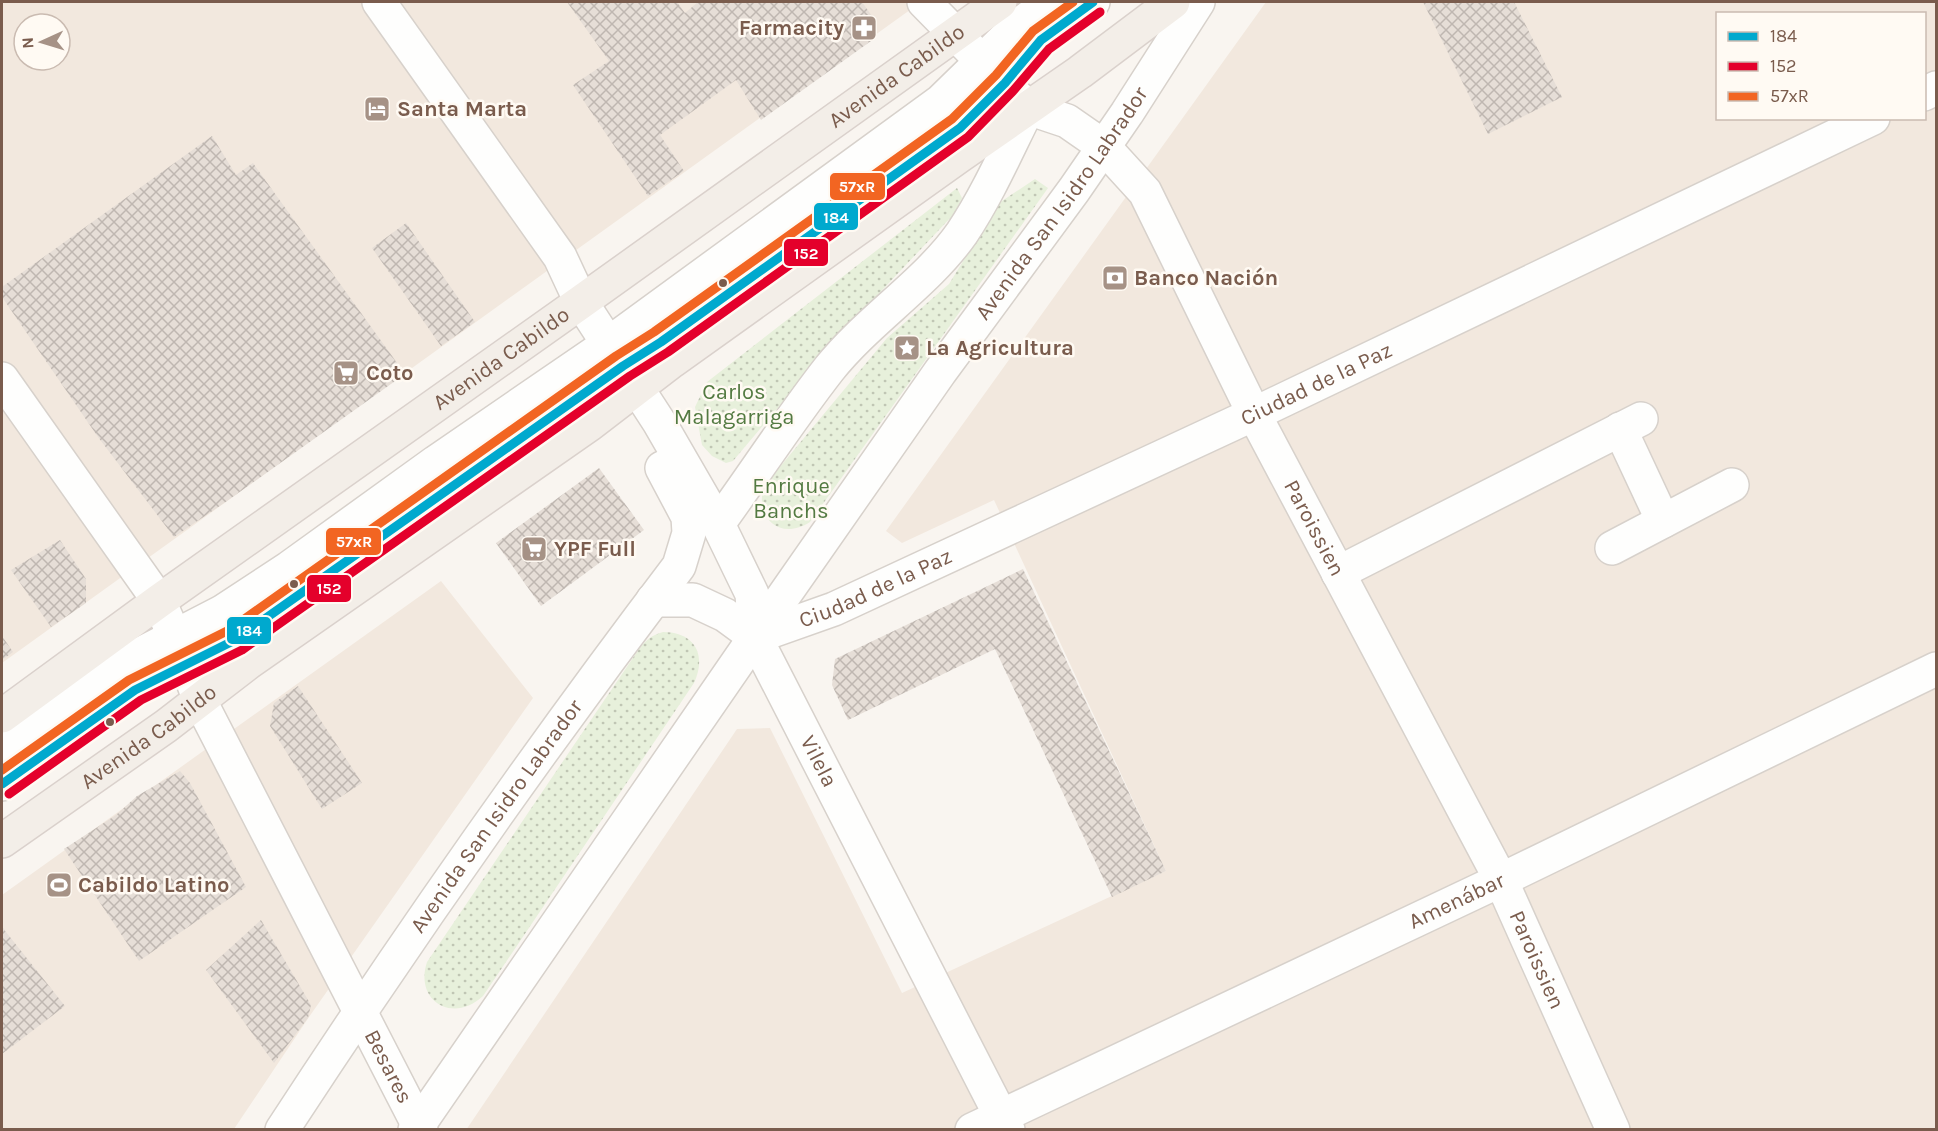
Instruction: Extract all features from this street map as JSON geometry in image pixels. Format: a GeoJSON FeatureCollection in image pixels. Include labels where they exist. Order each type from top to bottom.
{"type":"FeatureCollection","features":[{"type":"Feature","properties":{"kind":"main road","name":"Avenida Cabildo"},"geometry":{"type":"LineString","coordinates":[[2,716],[159,601],[1000,2]]}},
{"type":"Feature","properties":{"kind":"main road","name":"Avenida Cabildo"},"geometry":{"type":"LineString","coordinates":[[2,841],[166,726],[622,374],[1028,108],[1173,2]]}},
{"type":"Feature","properties":{"kind":"street","name":"Vilela"},"geometry":{"type":"LineString","coordinates":[[379,2],[560,257],[581,302],[622,374],[659,422],[718,525],[752,594],[755,637],[994,1125]]}},
{"type":"Feature","properties":{"kind":"street","name":"Paroissien"},"geometry":{"type":"LineString","coordinates":[[924,2],[1028,108],[1067,121],[1103,146],[1145,192],[1254,414],[1501,880],[1613,1130]]}},
{"type":"Feature","properties":{"kind":"street"},"geometry":{"type":"LineString","coordinates":[[622,374],[941,101],[1019,25],[1050,2]]}},
{"type":"Feature","properties":{"kind":"street"},"geometry":{"type":"LineString","coordinates":[[2,784],[135,690],[222,612],[289,568],[445,455],[622,374],[661,342],[960,128],[1005,83],[1041,40],[1093,2]]}},
{"type":"Feature","properties":{"kind":"street","name":"Avenida San Isidro Labrador"},"geometry":{"type":"LineString","coordinates":[[418,1128],[940,372],[1074,190],[1127,113],[1198,2]]}},
{"type":"Feature","properties":{"kind":"street"},"geometry":{"type":"LineString","coordinates":[[718,525],[830,369],[864,331],[932,267],[961,233],[998,169],[1028,108]]}},
{"type":"Feature","properties":{"kind":"street","name":"Ciudad de la Paz"},"geometry":{"type":"LineString","coordinates":[[755,637],[834,609],[1254,414],[1869,120]]}},
{"type":"Feature","properties":{"kind":"street","name":"Vilela"},"geometry":{"type":"LineString","coordinates":[[622,374],[641,429],[688,517],[689,533],[679,566],[653,600]]}},
{"type":"Feature","properties":{"kind":"street","name":"Besares"},"geometry":{"type":"LineString","coordinates":[[2,379],[159,601],[200,700],[360,1010],[418,1128]]}},
{"type":"Feature","properties":{"kind":"street"},"geometry":{"type":"LineString","coordinates":[[1338,573],[1630,424],[1663,521]]}},
{"type":"Feature","properties":{"kind":"street"},"geometry":{"type":"LineString","coordinates":[[1612,548],[1732,485]]}},
{"type":"Feature","properties":{"kind":"street"},"geometry":{"type":"LineString","coordinates":[[653,600],[693,600],[725,615],[755,637]]}},
{"type":"Feature","properties":{"kind":"street","name":"Avenida San Isidro Labrador"},"geometry":{"type":"LineString","coordinates":[[282,1130],[360,1010],[501,808],[653,600]]}},
{"type":"Feature","properties":{"kind":"street"},"geometry":{"type":"LineString","coordinates":[[2,752],[133,658],[180,650]]}},
{"type":"Feature","properties":{"kind":"street","name":"Amenábar"},"geometry":{"type":"LineString","coordinates":[[994,1125],[1936,669]]}},
{"type":"Feature","properties":{"kind":"shaded area"},"geometry":{"type":"Polygon","coordinates":[[[2,2],[921,2],[2,663],[2,2]]]}},
{"type":"Feature","properties":{"kind":"shaded area"},"geometry":{"type":"Polygon","coordinates":[[[1266,2],[1936,2],[1936,1129],[466,1130],[737,729],[770,728],[902,993],[1166,871],[994,500],[902,543],[886,531],[1266,2]]]}},
{"type":"Feature","properties":{"kind":"shaded area"},"geometry":{"type":"Polygon","coordinates":[[[441,581],[533,698],[309,1017],[234,1129],[2,1129],[2,895],[441,581]]]}},
{"type":"Feature","properties":{"kind":"green space","name":"Enrique Banchs"},"geometry":{"type":"Polygon","coordinates":[[[1035,179],[1048,188],[810,522],[789,529],[772,524],[763,508],[764,486],[887,338],[949,284],[999,203],[1035,179]]]}},
{"type":"Feature","properties":{"kind":"green space","name":"Carlos Malagarriga"},"geometry":{"type":"Polygon","coordinates":[[[957,188],[962,198],[954,214],[836,339],[733,461],[726,463],[712,456],[702,445],[695,407],[707,382],[957,188]]]}},
{"type":"Feature","properties":{"kind":"green space"},"geometry":{"type":"Polygon","coordinates":[[[663,632],[683,636],[695,647],[699,663],[694,683],[483,996],[460,1008],[449,1008],[439,1004],[426,988],[424,976],[427,962],[639,649],[650,638],[663,632]]]}},
{"type":"Feature","properties":{"kind":"building"},"geometry":{"type":"Polygon","coordinates":[[[567,2],[677,2],[685,13],[698,2],[862,2],[874,19],[871,41],[761,120],[736,80],[660,135],[684,171],[648,196],[573,85],[609,61],[567,2]]]}},
{"type":"Feature","properties":{"kind":"building"},"geometry":{"type":"Polygon","coordinates":[[[1423,2],[1514,2],[1562,97],[1488,134],[1423,2]]]}},
{"type":"Feature","properties":{"kind":"building"},"geometry":{"type":"Polygon","coordinates":[[[212,136],[236,175],[253,163],[405,374],[174,537],[98,437],[2,297],[2,287],[212,136]]]}},
{"type":"Feature","properties":{"kind":"building"},"geometry":{"type":"Polygon","coordinates":[[[406,223],[475,322],[441,346],[372,248],[406,223]]]}},
{"type":"Feature","properties":{"kind":"building"},"geometry":{"type":"Polygon","coordinates":[[[599,468],[644,530],[541,606],[496,543],[599,468]]]}},
{"type":"Feature","properties":{"kind":"building"},"geometry":{"type":"Polygon","coordinates":[[[60,540],[86,579],[86,603],[51,627],[11,570],[60,540]]]}},
{"type":"Feature","properties":{"kind":"building"},"geometry":{"type":"Polygon","coordinates":[[[1023,569],[1166,871],[1112,897],[995,649],[848,720],[832,685],[835,659],[1023,569]]]}},
{"type":"Feature","properties":{"kind":"building"},"geometry":{"type":"Polygon","coordinates":[[[2,636],[13,652],[2,660],[2,636]]]}},
{"type":"Feature","properties":{"kind":"building"},"geometry":{"type":"Polygon","coordinates":[[[298,686],[362,783],[322,809],[270,726],[274,703],[298,686]]]}},
{"type":"Feature","properties":{"kind":"building"},"geometry":{"type":"Polygon","coordinates":[[[180,771],[190,783],[246,887],[139,961],[64,849],[116,815],[137,796],[180,771]]]}},
{"type":"Feature","properties":{"kind":"building"},"geometry":{"type":"Polygon","coordinates":[[[261,920],[311,1005],[308,1018],[274,1063],[206,970],[261,920]]]}},
{"type":"Feature","properties":{"kind":"building"},"geometry":{"type":"Polygon","coordinates":[[[2,927],[65,1006],[2,1054],[2,927]]]}},
{"type":"Feature","properties":{"kind":"transit line","name":"57xR"},"geometry":{"type":"LineString","coordinates":[[2,770],[129,680],[229,630],[616,356],[654,332],[952,119],[996,75],[1033,31],[1073,2]]}},
{"type":"Feature","properties":{"kind":"transit line","name":"184"},"geometry":{"type":"LineString","coordinates":[[2,784],[135,690],[235,640],[623,366],[661,342],[960,128],[1005,83],[1041,40],[1093,2]]}},
{"type":"Feature","properties":{"kind":"transit line","name":"152"},"geometry":{"type":"LineString","coordinates":[[9,794],[141,700],[242,650],[630,376],[668,352],[968,137],[1013,91],[1049,49],[1100,12]]}},
{"type":"Feature","properties":{"kind":"place","name":"Farmacity"},"geometry":{"type":"Point","coordinates":[864,28]}},
{"type":"Feature","properties":{"kind":"place","name":"Santa Marta"},"geometry":{"type":"Point","coordinates":[377,109]}},
{"type":"Feature","properties":{"kind":"place","name":"Banco Nación"},"geometry":{"type":"Point","coordinates":[1115,278]}},
{"type":"Feature","properties":{"kind":"place","name":"La Agricultura"},"geometry":{"type":"Point","coordinates":[907,348]}},
{"type":"Feature","properties":{"kind":"place","name":"Coto"},"geometry":{"type":"Point","coordinates":[346,373]}},
{"type":"Feature","properties":{"kind":"place","name":"YPF Full"},"geometry":{"type":"Point","coordinates":[534,549]}},
{"type":"Feature","properties":{"kind":"place","name":"Cabildo Latino"},"geometry":{"type":"Point","coordinates":[59,885]}}]}
